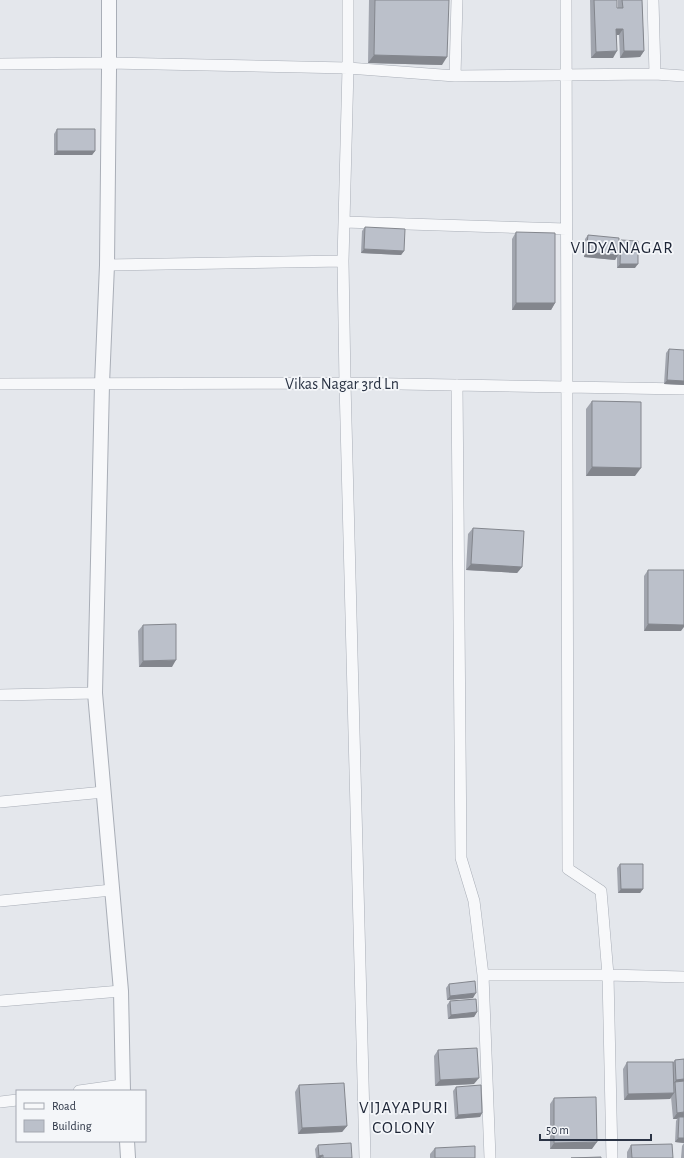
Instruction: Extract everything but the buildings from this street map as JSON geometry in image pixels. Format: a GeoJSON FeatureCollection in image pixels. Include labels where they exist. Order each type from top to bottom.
{"type":"FeatureCollection","features":[{"type":"Feature","properties":{"kind":"street"},"geometry":{"type":"LineString","coordinates":[[93,1090],[122,1088],[121,991],[95,693],[102,384],[107,265],[109,0]]}},
{"type":"Feature","properties":{"kind":"street"},"geometry":{"type":"LineString","coordinates":[[348,0],[348,68],[344,222],[345,383],[364,1158]]}},
{"type":"Feature","properties":{"kind":"street"},"geometry":{"type":"LineString","coordinates":[[455,76],[457,0]]}},
{"type":"Feature","properties":{"kind":"street"},"geometry":{"type":"LineString","coordinates":[[566,0],[568,869],[602,891],[608,975],[612,1158]]}},
{"type":"Feature","properties":{"kind":"street"},"geometry":{"type":"LineString","coordinates":[[653,0],[655,74]]}},
{"type":"Feature","properties":{"kind":"street"},"geometry":{"type":"LineString","coordinates":[[0,64],[109,63],[348,68],[455,76],[655,74],[684,76]]}},
{"type":"Feature","properties":{"kind":"street"},"geometry":{"type":"LineString","coordinates":[[344,222],[566,229]]}},
{"type":"Feature","properties":{"kind":"street"},"geometry":{"type":"LineString","coordinates":[[107,265],[344,261]]}},
{"type":"Feature","properties":{"kind":"street","name":"Vikas Nagar 3rd Ln"},"geometry":{"type":"LineString","coordinates":[[0,384],[345,383],[684,389]]}},
{"type":"Feature","properties":{"kind":"street"},"geometry":{"type":"LineString","coordinates":[[457,385],[461,858],[474,901],[483,975],[490,1158]]}},
{"type":"Feature","properties":{"kind":"street"},"geometry":{"type":"LineString","coordinates":[[0,695],[95,693]]}},
{"type":"Feature","properties":{"kind":"street"},"geometry":{"type":"LineString","coordinates":[[0,802],[104,792]]}},
{"type":"Feature","properties":{"kind":"street"},"geometry":{"type":"LineString","coordinates":[[0,901],[112,890]]}},
{"type":"Feature","properties":{"kind":"street"},"geometry":{"type":"LineString","coordinates":[[483,975],[608,975],[684,977]]}},
{"type":"Feature","properties":{"kind":"street"},"geometry":{"type":"LineString","coordinates":[[0,1001],[121,991]]}},
{"type":"Feature","properties":{"kind":"street"},"geometry":{"type":"LineString","coordinates":[[0,1102],[16,1100]]}},
{"type":"Feature","properties":{"kind":"street"},"geometry":{"type":"LineString","coordinates":[[127,1142],[128,1158]]}},
{"type":"Feature","properties":{"kind":"district","name":"VIDYANAGAR"},"geometry":{"type":"Point","coordinates":[622,247]}},
{"type":"Feature","properties":{"kind":"district","name":"VIJAYAPURI COLONY"},"geometry":{"type":"Point","coordinates":[404,1117]}}]}
